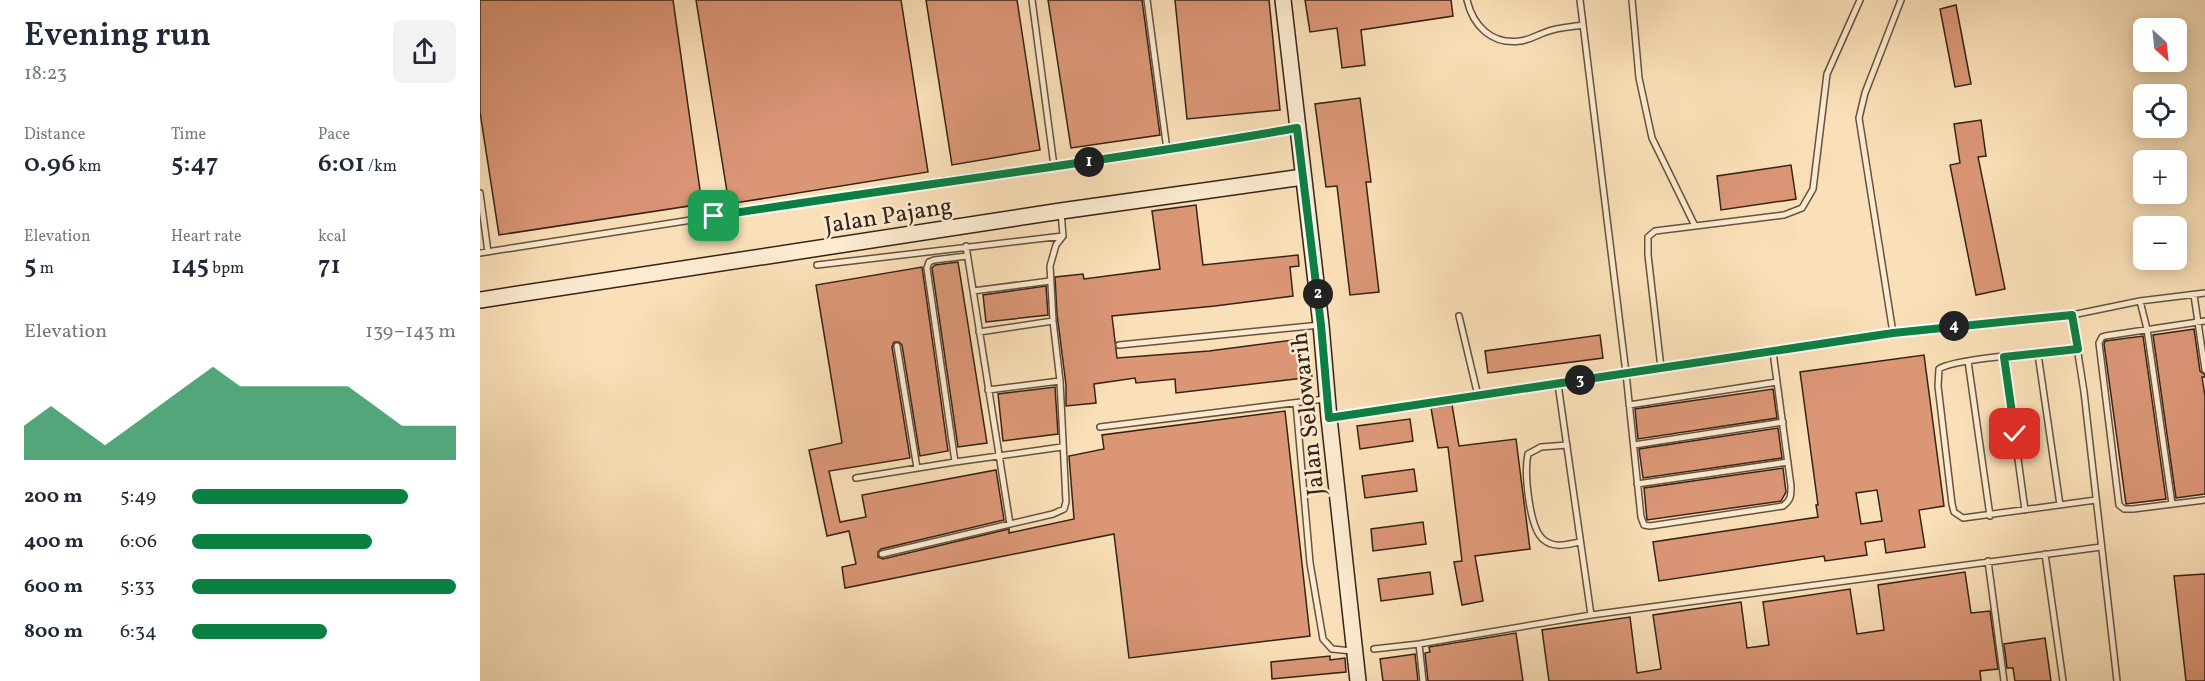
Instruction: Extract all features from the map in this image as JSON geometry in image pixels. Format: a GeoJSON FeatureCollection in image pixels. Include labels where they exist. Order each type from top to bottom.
{"type":"FeatureCollection","features":[{"type":"Feature","properties":{"kind":"street","name":"Jalan Selowarih"},"geometry":{"type":"LineString","coordinates":[[1283,0],[1321,325],[1358,681]]}},
{"type":"Feature","properties":{"kind":"street","name":"Jalan Pajang"},"geometry":{"type":"LineString","coordinates":[[480,300],[1061,211],[1303,177]]}},
{"type":"Feature","properties":{"kind":"lane"},"geometry":{"type":"LineString","coordinates":[[1032,0],[1054,166]]}},
{"type":"Feature","properties":{"kind":"lane"},"geometry":{"type":"LineString","coordinates":[[1147,0],[1167,150]]}},
{"type":"Feature","properties":{"kind":"lane"},"geometry":{"type":"LineString","coordinates":[[1467,0],[1478,26],[1488,35],[1502,41],[1519,42],[1547,31],[1583,25]]}},
{"type":"Feature","properties":{"kind":"lane"},"geometry":{"type":"LineString","coordinates":[[1580,0],[1626,373],[1641,517],[1644,525],[1650,526],[1783,506],[1791,497],[1773,352]]}},
{"type":"Feature","properties":{"kind":"lane"},"geometry":{"type":"LineString","coordinates":[[1632,0],[1639,78],[1652,138],[1695,226]]}},
{"type":"Feature","properties":{"kind":"lane"},"geometry":{"type":"LineString","coordinates":[[1661,368],[1648,237],[1656,231],[1784,215],[1802,208],[1813,189],[1827,74],[1860,0]]}},
{"type":"Feature","properties":{"kind":"lane"},"geometry":{"type":"LineString","coordinates":[[1893,333],[1859,118],[1865,93],[1901,0]]}},
{"type":"Feature","properties":{"kind":"lane"},"geometry":{"type":"LineString","coordinates":[[480,253],[941,181],[1167,150],[1297,128]]}},
{"type":"Feature","properties":{"kind":"lane"},"geometry":{"type":"LineString","coordinates":[[480,193],[488,252]]}},
{"type":"Feature","properties":{"kind":"lane"},"geometry":{"type":"LineString","coordinates":[[882,554],[1064,509],[1066,502],[1060,381],[1050,281],[1053,255],[1063,236],[1061,211]]}},
{"type":"Feature","properties":{"kind":"lane"},"geometry":{"type":"LineString","coordinates":[[817,265],[1063,236]]}},
{"type":"Feature","properties":{"kind":"lane"},"geometry":{"type":"LineString","coordinates":[[966,246],[1010,524]]}},
{"type":"Feature","properties":{"kind":"lane"},"geometry":{"type":"LineString","coordinates":[[955,462],[927,268],[929,262],[934,260],[967,256]]}},
{"type":"Feature","properties":{"kind":"lane"},"geometry":{"type":"LineString","coordinates":[[973,291],[1050,281]]}},
{"type":"Feature","properties":{"kind":"lane"},"geometry":{"type":"LineString","coordinates":[[1329,418],[1893,333],[2072,315],[2140,301],[2205,292]]}},
{"type":"Feature","properties":{"kind":"lane"},"geometry":{"type":"LineString","coordinates":[[2194,295],[2202,321],[2205,370]]}},
{"type":"Feature","properties":{"kind":"lane"},"geometry":{"type":"LineString","coordinates":[[2140,301],[2147,329],[2172,504]]}},
{"type":"Feature","properties":{"kind":"lane"},"geometry":{"type":"LineString","coordinates":[[2072,315],[2078,349],[2117,681]]}},
{"type":"Feature","properties":{"kind":"lane"},"geometry":{"type":"LineString","coordinates":[[1459,316],[1478,396]]}},
{"type":"Feature","properties":{"kind":"lane"},"geometry":{"type":"LineString","coordinates":[[979,332],[1053,321]]}},
{"type":"Feature","properties":{"kind":"lane"},"geometry":{"type":"LineString","coordinates":[[2202,321],[2102,337],[2099,343],[2117,499],[2124,509],[2205,500]]}},
{"type":"Feature","properties":{"kind":"lane"},"geometry":{"type":"LineString","coordinates":[[1119,345],[1321,325]]}},
{"type":"Feature","properties":{"kind":"lane"},"geometry":{"type":"LineString","coordinates":[[897,346],[917,468]]}},
{"type":"Feature","properties":{"kind":"lane"},"geometry":{"type":"LineString","coordinates":[[2078,349],[1968,361],[1943,366],[1938,371],[1952,504],[1954,512],[1964,518],[2096,500]]}},
{"type":"Feature","properties":{"kind":"lane"},"geometry":{"type":"LineString","coordinates":[[2038,354],[2060,505]]}},
{"type":"Feature","properties":{"kind":"lane"},"geometry":{"type":"LineString","coordinates":[[2004,357],[2025,510]]}},
{"type":"Feature","properties":{"kind":"lane"},"geometry":{"type":"LineString","coordinates":[[1968,361],[1990,516]]}},
{"type":"Feature","properties":{"kind":"lane"},"geometry":{"type":"LineString","coordinates":[[988,390],[1060,381]]}},
{"type":"Feature","properties":{"kind":"lane"},"geometry":{"type":"LineString","coordinates":[[1629,405],[1777,382]]}},
{"type":"Feature","properties":{"kind":"lane"},"geometry":{"type":"LineString","coordinates":[[1558,384],[1591,615]]}},
{"type":"Feature","properties":{"kind":"lane"},"geometry":{"type":"LineString","coordinates":[[1100,427],[1328,399]]}},
{"type":"Feature","properties":{"kind":"lane"},"geometry":{"type":"LineString","coordinates":[[1296,403],[1310,562],[1323,639],[1332,649],[1355,651]]}},
{"type":"Feature","properties":{"kind":"lane"},"geometry":{"type":"LineString","coordinates":[[1634,445],[1783,422]]}},
{"type":"Feature","properties":{"kind":"lane"},"geometry":{"type":"LineString","coordinates":[[1567,445],[1541,447],[1528,454],[1527,474],[1532,519],[1538,534],[1551,544],[1558,546],[1580,542]]}},
{"type":"Feature","properties":{"kind":"lane"},"geometry":{"type":"LineString","coordinates":[[856,478],[1062,447]]}},
{"type":"Feature","properties":{"kind":"lane"},"geometry":{"type":"LineString","coordinates":[[1637,484],[1788,462]]}},
{"type":"Feature","properties":{"kind":"lane"},"geometry":{"type":"LineString","coordinates":[[1374,649],[1419,644],[1591,615],[2101,547]]}},
{"type":"Feature","properties":{"kind":"lane"},"geometry":{"type":"LineString","coordinates":[[2045,554],[2063,681]]}},
{"type":"Feature","properties":{"kind":"lane"},"geometry":{"type":"LineString","coordinates":[[1988,561],[2004,681]]}},
{"type":"Feature","properties":{"kind":"lane"},"geometry":{"type":"LineString","coordinates":[[1419,644],[1423,681]]}},
{"type":"Feature","properties":{"kind":"building"},"geometry":{"type":"Polygon","coordinates":[[[480,0],[673,0],[702,204],[499,235],[480,112],[480,0]]]}},
{"type":"Feature","properties":{"kind":"building"},"geometry":{"type":"Polygon","coordinates":[[[696,0],[901,0],[928,172],[729,204],[696,0]]]}},
{"type":"Feature","properties":{"kind":"building"},"geometry":{"type":"Polygon","coordinates":[[[926,0],[1017,0],[1040,150],[952,165],[926,0]]]}},
{"type":"Feature","properties":{"kind":"building"},"geometry":{"type":"Polygon","coordinates":[[[1048,0],[1142,0],[1160,135],[1071,148],[1048,0]]]}},
{"type":"Feature","properties":{"kind":"building"},"geometry":{"type":"Polygon","coordinates":[[[1175,0],[1269,0],[1280,110],[1187,119],[1175,0]]]}},
{"type":"Feature","properties":{"kind":"building"},"geometry":{"type":"Polygon","coordinates":[[[1305,0],[1451,0],[1453,16],[1361,30],[1365,65],[1342,68],[1337,28],[1310,32],[1305,0]]]}},
{"type":"Feature","properties":{"kind":"building"},"geometry":{"type":"Polygon","coordinates":[[[1956,5],[1971,84],[1955,87],[1940,9],[1956,5]]]}},
{"type":"Feature","properties":{"kind":"building"},"geometry":{"type":"Polygon","coordinates":[[[1360,98],[1371,182],[1366,182],[1379,292],[1350,295],[1337,186],[1326,187],[1315,104],[1360,98]]]}},
{"type":"Feature","properties":{"kind":"building"},"geometry":{"type":"Polygon","coordinates":[[[1981,120],[1986,156],[1978,157],[2005,289],[1976,295],[1950,165],[1960,163],[1954,124],[1981,120]]]}},
{"type":"Feature","properties":{"kind":"building"},"geometry":{"type":"Polygon","coordinates":[[[1791,165],[1796,199],[1721,210],[1717,176],[1791,165]]]}},
{"type":"Feature","properties":{"kind":"building"},"geometry":{"type":"Polygon","coordinates":[[[1196,205],[1203,265],[1298,255],[1299,266],[1290,267],[1293,296],[1112,316],[1117,358],[1209,351],[1301,339],[1304,367],[1310,366],[1312,377],[1176,393],[1175,379],[1136,383],[1135,378],[1094,384],[1096,403],[1066,406],[1055,277],[1083,274],[1084,279],[1160,269],[1152,211],[1196,205]]]}},
{"type":"Feature","properties":{"kind":"building"},"geometry":{"type":"Polygon","coordinates":[[[958,262],[987,443],[958,447],[932,268],[935,265],[958,262]]]}},
{"type":"Feature","properties":{"kind":"building"},"geometry":{"type":"Polygon","coordinates":[[[922,267],[948,451],[920,456],[902,345],[894,342],[892,347],[910,458],[829,471],[840,522],[866,517],[862,495],[996,470],[1004,520],[881,549],[878,557],[883,559],[1009,529],[1009,533],[1074,519],[1069,456],[1104,449],[1102,435],[1285,411],[1310,636],[1129,658],[1114,534],[845,588],[842,567],[856,564],[849,531],[827,536],[809,450],[842,443],[816,285],[922,267]]]}},
{"type":"Feature","properties":{"kind":"building"},"geometry":{"type":"Polygon","coordinates":[[[1046,286],[1048,315],[986,322],[983,295],[1046,286]]]}},
{"type":"Feature","properties":{"kind":"building"},"geometry":{"type":"Polygon","coordinates":[[[2194,329],[2200,371],[2205,375],[2202,377],[2205,396],[2205,494],[2176,498],[2153,335],[2194,329]]]}},
{"type":"Feature","properties":{"kind":"building"},"geometry":{"type":"Polygon","coordinates":[[[1600,335],[1603,358],[1488,373],[1485,351],[1600,335]]]}},
{"type":"Feature","properties":{"kind":"building"},"geometry":{"type":"Polygon","coordinates":[[[2143,336],[2166,499],[2126,504],[2104,344],[2105,341],[2143,336]]]}},
{"type":"Feature","properties":{"kind":"building"},"geometry":{"type":"Polygon","coordinates":[[[1924,355],[1944,506],[1919,510],[1925,547],[1886,553],[1884,539],[1865,542],[1867,555],[1825,561],[1824,556],[1659,581],[1653,542],[1818,517],[1800,372],[1924,355]],[[1877,490],[1856,493],[1861,524],[1882,521],[1877,490]]]}},
{"type":"Feature","properties":{"kind":"building"},"geometry":{"type":"Polygon","coordinates":[[[1055,387],[1058,434],[1003,441],[998,394],[1055,387]]]}},
{"type":"Feature","properties":{"kind":"building"},"geometry":{"type":"Polygon","coordinates":[[[1773,389],[1777,418],[1638,439],[1635,409],[1773,389]]]}},
{"type":"Feature","properties":{"kind":"building"},"geometry":{"type":"Polygon","coordinates":[[[1452,405],[1459,446],[1516,439],[1530,549],[1475,556],[1483,601],[1462,605],[1454,562],[1462,561],[1448,447],[1438,448],[1431,408],[1452,405]]]}},
{"type":"Feature","properties":{"kind":"building"},"geometry":{"type":"Polygon","coordinates":[[[1410,419],[1413,441],[1360,449],[1357,426],[1410,419]]]}},
{"type":"Feature","properties":{"kind":"building"},"geometry":{"type":"Polygon","coordinates":[[[1778,428],[1782,458],[1643,478],[1639,449],[1778,428]]]}},
{"type":"Feature","properties":{"kind":"building"},"geometry":{"type":"Polygon","coordinates":[[[1783,468],[1786,492],[1781,501],[1647,520],[1644,488],[1783,468]]]}},
{"type":"Feature","properties":{"kind":"building"},"geometry":{"type":"Polygon","coordinates":[[[1414,469],[1417,491],[1365,498],[1362,476],[1414,469]]]}},
{"type":"Feature","properties":{"kind":"building"},"geometry":{"type":"Polygon","coordinates":[[[1423,522],[1426,544],[1373,551],[1371,529],[1423,522]]]}},
{"type":"Feature","properties":{"kind":"building"},"geometry":{"type":"Polygon","coordinates":[[[1430,572],[1433,594],[1381,601],[1378,579],[1430,572]]]}},
{"type":"Feature","properties":{"kind":"building"},"geometry":{"type":"Polygon","coordinates":[[[1965,572],[1971,613],[1990,611],[1998,669],[1980,671],[1981,681],[1549,681],[1542,630],[1630,617],[1637,673],[1661,669],[1653,615],[1741,602],[1747,648],[1769,645],[1763,602],[1850,589],[1857,634],[1884,630],[1878,585],[1965,572]]]}},
{"type":"Feature","properties":{"kind":"building"},"geometry":{"type":"Polygon","coordinates":[[[2205,574],[2205,681],[2186,681],[2174,576],[2205,574]]]}},
{"type":"Feature","properties":{"kind":"building"},"geometry":{"type":"Polygon","coordinates":[[[1516,633],[1523,681],[1428,681],[1425,653],[1430,652],[1429,647],[1516,633]]]}},
{"type":"Feature","properties":{"kind":"building"},"geometry":{"type":"Polygon","coordinates":[[[2045,638],[2051,681],[2015,681],[2013,668],[2007,668],[2004,644],[2045,638]]]}},
{"type":"Feature","properties":{"kind":"building"},"geometry":{"type":"Polygon","coordinates":[[[1415,654],[1418,681],[1383,681],[1380,659],[1415,654]]]}},
{"type":"Feature","properties":{"kind":"building"},"geometry":{"type":"Polygon","coordinates":[[[1330,656],[1330,660],[1345,658],[1346,672],[1272,679],[1271,662],[1330,656]]]}},
{"type":"Feature","properties":{"kind":"route"},"geometry":{"type":"LineString","coordinates":[[714,216],[941,181],[1167,150],[1297,128],[1321,325],[1329,418],[1893,333],[2072,315],[2078,349],[2004,357],[2015,434]]}}]}
